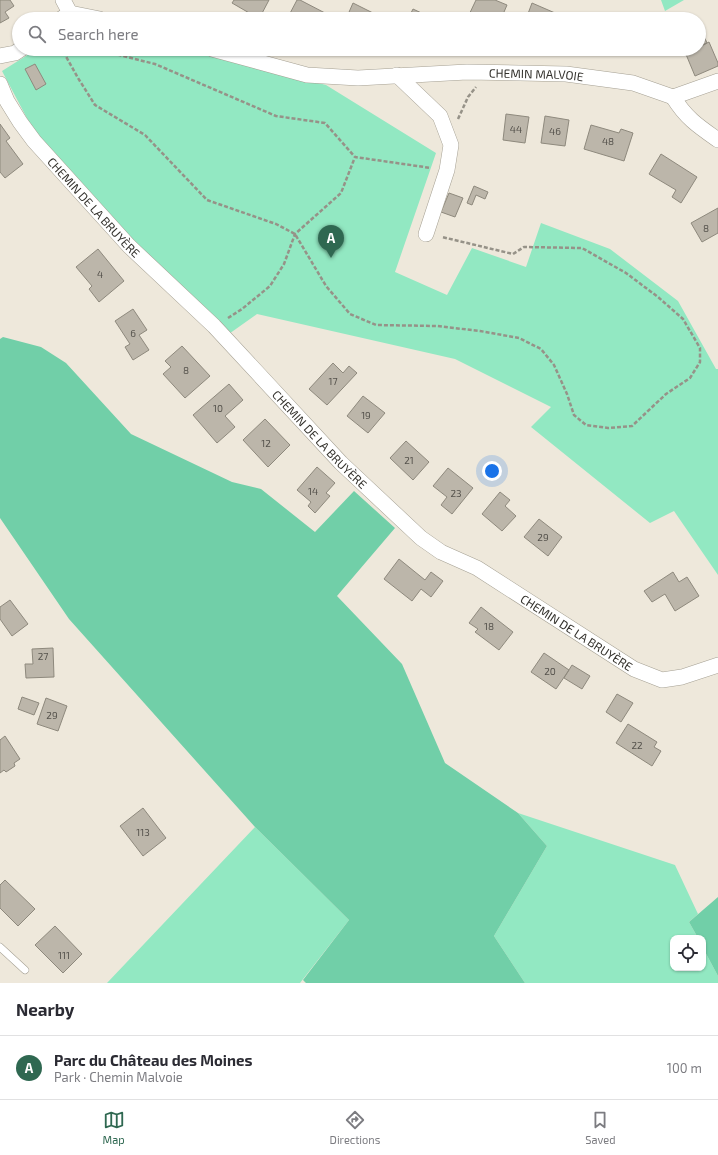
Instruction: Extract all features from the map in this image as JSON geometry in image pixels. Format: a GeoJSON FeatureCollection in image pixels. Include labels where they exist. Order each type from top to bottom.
{"type":"FeatureCollection","features":[{"type":"Feature","properties":{"kind":"street"},"geometry":{"type":"LineString","coordinates":[[0,56],[12,54]]}},
{"type":"Feature","properties":{"kind":"street","name":"CHEMIN MALVOIE"},"geometry":{"type":"LineString","coordinates":[[238,56],[307,75],[358,78],[467,72],[566,74],[633,82],[673,97]]}},
{"type":"Feature","properties":{"kind":"street"},"geometry":{"type":"LineString","coordinates":[[397,75],[440,116],[451,145],[447,170],[426,234]]}},
{"type":"Feature","properties":{"kind":"street"},"geometry":{"type":"LineString","coordinates":[[718,81],[673,97],[682,112],[700,128],[718,140]]}},
{"type":"Feature","properties":{"kind":"street","name":"CHEMIN DE LA BRUYÈRE"},"geometry":{"type":"LineString","coordinates":[[0,84],[10,106],[34,141],[129,246],[214,326],[341,463],[421,538],[441,552],[477,568],[634,669],[662,680],[682,677],[718,665]]}},
{"type":"Feature","properties":{"kind":"lane"},"geometry":{"type":"LineString","coordinates":[[0,947],[25,970]]}},
{"type":"Feature","properties":{"kind":"path"},"geometry":{"type":"LineString","coordinates":[[66,56],[95,105],[145,135],[206,200],[276,224],[295,234],[326,286],[350,314],[376,325],[437,326],[480,331],[519,338],[541,349],[554,365],[567,394],[574,415],[586,425],[608,428],[632,426],[666,394],[690,378],[700,362],[700,348],[683,319],[658,297],[626,273],[582,248],[524,247],[513,254],[426,234]]}},
{"type":"Feature","properties":{"kind":"path"},"geometry":{"type":"LineString","coordinates":[[123,56],[154,64],[276,116],[325,123],[355,157],[447,170]]}},
{"type":"Feature","properties":{"kind":"path"},"geometry":{"type":"LineString","coordinates":[[451,145],[456,126],[468,97],[489,73]]}},
{"type":"Feature","properties":{"kind":"path"},"geometry":{"type":"LineString","coordinates":[[214,326],[242,309],[270,286],[284,264],[295,234],[340,193],[355,157]]}},
{"type":"Feature","properties":{"kind":"green space"},"geometry":{"type":"Polygon","coordinates":[[[661,0],[684,0],[665,11],[661,0]]]}},
{"type":"Feature","properties":{"kind":"green space"},"geometry":{"type":"Polygon","coordinates":[[[26,56],[216,56],[326,85],[436,153],[395,272],[447,295],[472,248],[526,267],[541,223],[610,249],[678,301],[716,369],[718,369],[718,575],[674,511],[650,523],[531,427],[551,407],[455,359],[257,314],[226,336],[117,226],[38,139],[2,71],[26,56]]]}},
{"type":"Feature","properties":{"kind":"green space"},"geometry":{"type":"Polygon","coordinates":[[[3,337],[41,347],[66,363],[131,434],[232,482],[261,489],[315,532],[354,491],[395,528],[337,596],[402,664],[445,763],[518,813],[547,846],[494,936],[525,983],[306,983],[303,980],[349,920],[255,827],[69,619],[0,518],[0,339],[3,337]]]}},
{"type":"Feature","properties":{"kind":"green space"},"geometry":{"type":"Polygon","coordinates":[[[518,813],[675,865],[698,914],[689,922],[696,935],[670,935],[670,971],[706,971],[706,954],[718,976],[718,983],[525,983],[494,936],[547,846],[518,813]]]}},
{"type":"Feature","properties":{"kind":"green space"},"geometry":{"type":"Polygon","coordinates":[[[255,827],[349,920],[300,983],[107,983],[255,827]]]}},
{"type":"Feature","properties":{"kind":"green space"},"geometry":{"type":"Polygon","coordinates":[[[718,897],[718,976],[706,954],[706,935],[696,935],[689,922],[718,897]]]}},
{"type":"Feature","properties":{"kind":"building"},"geometry":{"type":"Polygon","coordinates":[[[0,0],[10,0],[14,6],[5,12],[9,18],[0,23],[0,0]]]}},
{"type":"Feature","properties":{"kind":"building"},"geometry":{"type":"Polygon","coordinates":[[[234,0],[269,0],[263,12],[248,12],[232,3],[234,0]]]}},
{"type":"Feature","properties":{"kind":"building"},"geometry":{"type":"Polygon","coordinates":[[[297,0],[300,0],[323,12],[291,12],[297,0]]]}},
{"type":"Feature","properties":{"kind":"building"},"geometry":{"type":"Polygon","coordinates":[[[476,0],[495,0],[507,5],[504,12],[470,12],[476,0]]]}},
{"type":"Feature","properties":{"kind":"building"},"geometry":{"type":"Polygon","coordinates":[[[353,3],[371,12],[349,12],[353,3]]]}},
{"type":"Feature","properties":{"kind":"building"},"geometry":{"type":"Polygon","coordinates":[[[532,3],[553,12],[529,12],[532,3]]]}},
{"type":"Feature","properties":{"kind":"building"},"geometry":{"type":"Polygon","coordinates":[[[413,9],[419,12],[412,12],[413,9]]]}},
{"type":"Feature","properties":{"kind":"building"},"geometry":{"type":"Polygon","coordinates":[[[709,42],[718,66],[695,76],[687,56],[706,56],[706,44],[709,42]]]}},
{"type":"Feature","properties":{"kind":"building"},"geometry":{"type":"Polygon","coordinates":[[[35,64],[46,84],[36,90],[25,69],[35,64]]]}},
{"type":"Feature","properties":{"kind":"building"},"geometry":{"type":"Polygon","coordinates":[[[506,114],[529,117],[525,143],[503,140],[506,114]]]}},
{"type":"Feature","properties":{"kind":"building"},"geometry":{"type":"Polygon","coordinates":[[[545,116],[569,120],[565,146],[541,143],[545,116]]]}},
{"type":"Feature","properties":{"kind":"building"},"geometry":{"type":"Polygon","coordinates":[[[0,124],[10,138],[6,141],[23,164],[5,178],[0,172],[0,124]]]}},
{"type":"Feature","properties":{"kind":"building"},"geometry":{"type":"Polygon","coordinates":[[[591,125],[619,133],[621,129],[633,133],[624,161],[584,149],[591,125]]]}},
{"type":"Feature","properties":{"kind":"building"},"geometry":{"type":"Polygon","coordinates":[[[661,154],[697,177],[681,203],[672,197],[676,190],[649,174],[661,154]]]}},
{"type":"Feature","properties":{"kind":"building"},"geometry":{"type":"Polygon","coordinates":[[[474,186],[488,192],[485,199],[476,195],[472,205],[467,203],[474,186]]]}},
{"type":"Feature","properties":{"kind":"building"},"geometry":{"type":"Polygon","coordinates":[[[449,193],[463,198],[455,217],[441,212],[449,193]]]}},
{"type":"Feature","properties":{"kind":"building"},"geometry":{"type":"Polygon","coordinates":[[[718,208],[718,233],[702,242],[691,223],[718,208]]]}},
{"type":"Feature","properties":{"kind":"building"},"geometry":{"type":"Polygon","coordinates":[[[98,249],[124,281],[99,302],[89,289],[92,286],[76,267],[98,249]]]}},
{"type":"Feature","properties":{"kind":"building"},"geometry":{"type":"Polygon","coordinates":[[[133,309],[147,330],[139,335],[149,350],[133,360],[125,347],[130,344],[115,321],[133,309]]]}},
{"type":"Feature","properties":{"kind":"building"},"geometry":{"type":"Polygon","coordinates":[[[182,346],[210,376],[185,398],[163,374],[171,367],[165,361],[182,346]]]}},
{"type":"Feature","properties":{"kind":"building"},"geometry":{"type":"Polygon","coordinates":[[[333,363],[343,373],[349,366],[357,373],[327,405],[309,389],[333,363]]]}},
{"type":"Feature","properties":{"kind":"building"},"geometry":{"type":"Polygon","coordinates":[[[229,384],[243,400],[225,416],[235,427],[217,443],[193,415],[229,384]]]}},
{"type":"Feature","properties":{"kind":"building"},"geometry":{"type":"Polygon","coordinates":[[[363,396],[385,413],[368,433],[347,416],[363,396]]]}},
{"type":"Feature","properties":{"kind":"building"},"geometry":{"type":"Polygon","coordinates":[[[265,419],[290,445],[268,467],[243,440],[265,419]]]}},
{"type":"Feature","properties":{"kind":"building"},"geometry":{"type":"Polygon","coordinates":[[[406,441],[429,462],[413,480],[390,458],[406,441]]]}},
{"type":"Feature","properties":{"kind":"building"},"geometry":{"type":"Polygon","coordinates":[[[317,467],[335,483],[326,493],[330,496],[315,513],[308,506],[311,502],[297,490],[317,467]]]}},
{"type":"Feature","properties":{"kind":"building"},"geometry":{"type":"Polygon","coordinates":[[[448,468],[473,488],[452,514],[441,505],[447,497],[433,486],[448,468]]]}},
{"type":"Feature","properties":{"kind":"building"},"geometry":{"type":"Polygon","coordinates":[[[500,492],[510,500],[505,506],[516,516],[502,531],[482,514],[500,492]]]}},
{"type":"Feature","properties":{"kind":"building"},"geometry":{"type":"Polygon","coordinates":[[[539,519],[562,537],[548,556],[524,537],[539,519]]]}},
{"type":"Feature","properties":{"kind":"building"},"geometry":{"type":"Polygon","coordinates":[[[399,559],[425,580],[431,572],[443,581],[431,597],[421,589],[412,601],[384,579],[399,559]]]}},
{"type":"Feature","properties":{"kind":"building"},"geometry":{"type":"Polygon","coordinates":[[[673,572],[679,582],[687,577],[699,596],[675,611],[665,594],[652,602],[644,591],[673,572]]]}},
{"type":"Feature","properties":{"kind":"building"},"geometry":{"type":"Polygon","coordinates":[[[10,600],[28,624],[12,636],[0,619],[0,607],[10,600]]]}},
{"type":"Feature","properties":{"kind":"building"},"geometry":{"type":"Polygon","coordinates":[[[481,607],[513,632],[499,650],[475,632],[478,629],[469,623],[481,607]]]}},
{"type":"Feature","properties":{"kind":"building"},"geometry":{"type":"Polygon","coordinates":[[[53,648],[54,677],[26,678],[25,664],[33,664],[32,649],[53,648]]]}},
{"type":"Feature","properties":{"kind":"building"},"geometry":{"type":"Polygon","coordinates":[[[544,653],[569,670],[556,689],[531,672],[544,653]]]}},
{"type":"Feature","properties":{"kind":"building"},"geometry":{"type":"Polygon","coordinates":[[[572,665],[590,676],[582,689],[564,678],[572,665]]]}},
{"type":"Feature","properties":{"kind":"building"},"geometry":{"type":"Polygon","coordinates":[[[617,694],[633,703],[621,722],[606,712],[617,694]]]}},
{"type":"Feature","properties":{"kind":"building"},"geometry":{"type":"Polygon","coordinates":[[[22,697],[39,703],[34,715],[18,709],[22,697]]]}},
{"type":"Feature","properties":{"kind":"building"},"geometry":{"type":"Polygon","coordinates":[[[46,698],[67,706],[58,731],[37,724],[46,698]]]}},
{"type":"Feature","properties":{"kind":"building"},"geometry":{"type":"Polygon","coordinates":[[[628,724],[657,742],[654,747],[661,751],[652,766],[616,743],[628,724]]]}},
{"type":"Feature","properties":{"kind":"building"},"geometry":{"type":"Polygon","coordinates":[[[5,736],[20,759],[14,763],[15,766],[6,772],[4,770],[0,773],[0,740],[5,736]]]}},
{"type":"Feature","properties":{"kind":"building"},"geometry":{"type":"Polygon","coordinates":[[[143,808],[166,838],[143,856],[120,826],[143,808]]]}},
{"type":"Feature","properties":{"kind":"building"},"geometry":{"type":"Polygon","coordinates":[[[5,880],[35,909],[18,926],[0,908],[0,885],[5,880]]]}},
{"type":"Feature","properties":{"kind":"building"},"geometry":{"type":"Polygon","coordinates":[[[55,926],[82,954],[63,973],[35,945],[55,926]]]}},
{"type":"Feature","properties":{"kind":"place","name":"Parc du Château des Moines"},"geometry":{"type":"Point","coordinates":[331,258]}}]}
